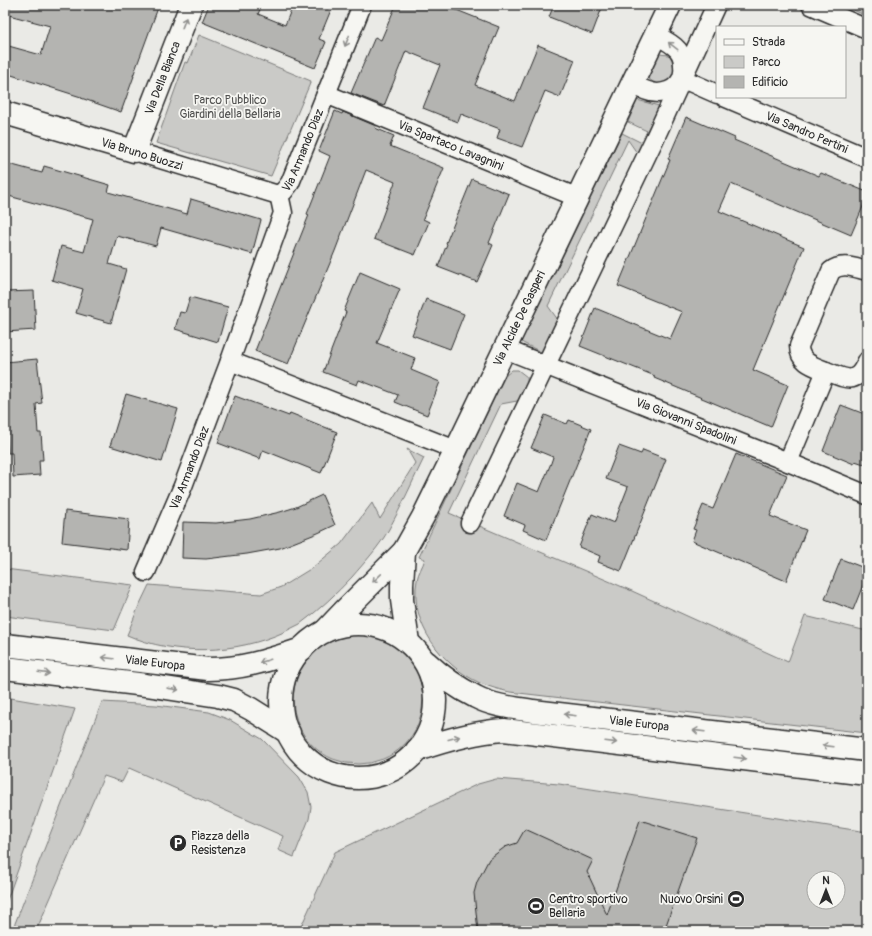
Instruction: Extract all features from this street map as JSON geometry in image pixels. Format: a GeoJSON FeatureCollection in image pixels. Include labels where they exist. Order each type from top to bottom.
{"type":"FeatureCollection","features":[{"type":"Feature","properties":{"kind":"main road","name":"Via Della Bianca"},"geometry":{"type":"LineString","coordinates":[[134,151],[191,5]]}},
{"type":"Feature","properties":{"kind":"main road","name":"Via Alcide De Gasperi"},"geometry":{"type":"LineString","coordinates":[[325,632],[404,551],[423,517],[670,5]]}},
{"type":"Feature","properties":{"kind":"main road","name":"Via Bruno Buozzi"},"geometry":{"type":"LineString","coordinates":[[5,113],[134,151]]}},
{"type":"Feature","properties":{"kind":"main road","name":"Via Alcide De Gasperi"},"geometry":{"type":"LineString","coordinates":[[404,551],[402,593],[408,642]]}},
{"type":"Feature","properties":{"kind":"main road","name":"Viale Europa"},"geometry":{"type":"LineString","coordinates":[[424,661],[432,678],[435,696],[435,706],[430,728],[417,750],[400,765],[390,770],[366,777],[353,777],[334,773],[316,765],[305,756],[296,745],[289,733],[284,719],[282,704],[282,689],[286,674],[293,661],[309,642],[325,632],[336,627],[347,625],[369,625],[390,631],[408,642],[424,661],[441,675],[476,697],[508,707],[867,750]]}},
{"type":"Feature","properties":{"kind":"main road","name":"Viale Europa"},"geometry":{"type":"LineString","coordinates":[[5,645],[208,669],[252,665],[302,649]]}},
{"type":"Feature","properties":{"kind":"main road","name":"Viale Europa"},"geometry":{"type":"LineString","coordinates":[[5,668],[146,685],[218,696],[234,700],[289,733]]}},
{"type":"Feature","properties":{"kind":"main road","name":"Viale Europa"},"geometry":{"type":"LineString","coordinates":[[417,750],[449,739],[472,734],[504,730],[867,774]]}},
{"type":"Feature","properties":{"kind":"street","name":"Via Armando Diaz"},"geometry":{"type":"LineString","coordinates":[[146,572],[183,486],[283,213],[279,194],[284,191],[290,183],[362,5]]}},
{"type":"Feature","properties":{"kind":"street"},"geometry":{"type":"LineString","coordinates":[[470,523],[683,79],[716,5]]}},
{"type":"Feature","properties":{"kind":"street"},"geometry":{"type":"LineString","coordinates":[[811,5],[867,29]]}},
{"type":"Feature","properties":{"kind":"street"},"geometry":{"type":"LineString","coordinates":[[632,84],[651,92],[660,93],[677,86],[683,79],[684,67],[681,54],[674,46],[655,35]]}},
{"type":"Feature","properties":{"kind":"street"},"geometry":{"type":"LineString","coordinates":[[683,79],[716,94]]}},
{"type":"Feature","properties":{"kind":"street","name":"Via Spartaco Lavagnini"},"geometry":{"type":"LineString","coordinates":[[326,94],[576,198]]}},
{"type":"Feature","properties":{"kind":"street","name":"Via Sandro Pertini"},"geometry":{"type":"LineString","coordinates":[[726,98],[867,158]]}},
{"type":"Feature","properties":{"kind":"street","name":"Via Bruno Buozzi"},"geometry":{"type":"LineString","coordinates":[[134,151],[279,194]]}},
{"type":"Feature","properties":{"kind":"street"},"geometry":{"type":"LineString","coordinates":[[867,271],[845,266],[835,268],[831,271],[798,346],[798,351],[802,359],[806,362],[850,379],[858,376],[867,361]]}},
{"type":"Feature","properties":{"kind":"street","name":"Via Giovanni Spadolini"},"geometry":{"type":"LineString","coordinates":[[504,349],[867,495]]}},
{"type":"Feature","properties":{"kind":"street"},"geometry":{"type":"LineString","coordinates":[[230,361],[456,450]]}},
{"type":"Feature","properties":{"kind":"street"},"geometry":{"type":"LineString","coordinates":[[788,462],[826,371]]}},
{"type":"Feature","properties":{"kind":"green space"},"geometry":{"type":"Polygon","coordinates":[[[842,5],[867,5],[867,16],[842,5]]]}},
{"type":"Feature","properties":{"kind":"green space","name":"Parco Pubblico Giardini della Bellaria"},"geometry":{"type":"Polygon","coordinates":[[[199,35],[311,81],[271,176],[156,143],[185,62],[188,63],[199,35]]]}},
{"type":"Feature","properties":{"kind":"green space"},"geometry":{"type":"Polygon","coordinates":[[[659,54],[669,55],[674,61],[676,67],[671,79],[664,84],[655,84],[648,78],[659,54]]]}},
{"type":"Feature","properties":{"kind":"green space"},"geometry":{"type":"Polygon","coordinates":[[[637,100],[659,106],[647,131],[628,122],[637,100]]]}},
{"type":"Feature","properties":{"kind":"green space"},"geometry":{"type":"Polygon","coordinates":[[[622,133],[642,143],[637,153],[628,140],[548,306],[558,320],[543,353],[521,342],[622,133]]]}},
{"type":"Feature","properties":{"kind":"green space"},"geometry":{"type":"Polygon","coordinates":[[[512,370],[518,370],[527,377],[525,390],[517,401],[501,404],[449,513],[632,591],[788,662],[805,616],[867,631],[867,733],[510,692],[480,683],[453,666],[441,654],[423,627],[418,612],[416,596],[417,580],[425,559],[419,557],[504,377],[512,370]]]}},
{"type":"Feature","properties":{"kind":"green space"},"geometry":{"type":"Polygon","coordinates":[[[407,449],[424,458],[398,512],[381,542],[334,596],[300,624],[284,632],[246,645],[206,650],[165,646],[146,642],[127,635],[149,585],[261,594],[281,587],[312,568],[341,544],[372,503],[380,519],[415,463],[407,449]]]}},
{"type":"Feature","properties":{"kind":"green space"},"geometry":{"type":"Polygon","coordinates":[[[5,569],[133,585],[114,630],[5,616],[5,569]]]}},
{"type":"Feature","properties":{"kind":"green space"},"geometry":{"type":"Polygon","coordinates":[[[358,634],[383,639],[404,653],[418,674],[423,699],[418,724],[404,745],[383,759],[358,764],[333,759],[312,745],[298,724],[293,699],[298,674],[312,653],[333,639],[358,634]]]}},
{"type":"Feature","properties":{"kind":"green space"},"geometry":{"type":"Polygon","coordinates":[[[5,697],[75,709],[5,906],[5,697]]]}},
{"type":"Feature","properties":{"kind":"green space"},"geometry":{"type":"Polygon","coordinates":[[[102,702],[156,705],[209,712],[230,720],[262,739],[299,777],[308,792],[311,807],[309,819],[294,857],[278,850],[283,836],[129,768],[122,782],[104,776],[36,931],[12,931],[102,702]]]}},
{"type":"Feature","properties":{"kind":"green space"},"geometry":{"type":"Polygon","coordinates":[[[496,779],[559,784],[867,832],[867,931],[299,931],[335,852],[478,784],[496,779]]]}},
{"type":"Feature","properties":{"kind":"building"},"geometry":{"type":"Polygon","coordinates":[[[5,5],[159,5],[121,112],[81,97],[5,73],[5,45],[41,55],[50,26],[5,14],[5,5]]]}},
{"type":"Feature","properties":{"kind":"building"},"geometry":{"type":"Polygon","coordinates":[[[209,5],[262,5],[258,14],[285,25],[293,5],[333,5],[319,39],[326,42],[315,68],[202,22],[209,5]]]}},
{"type":"Feature","properties":{"kind":"building"},"geometry":{"type":"Polygon","coordinates":[[[396,5],[444,5],[499,27],[475,85],[515,101],[538,45],[575,60],[560,97],[545,91],[522,147],[497,138],[500,129],[461,114],[458,122],[423,108],[440,65],[406,51],[384,106],[351,93],[375,37],[381,40],[396,5]]]}},
{"type":"Feature","properties":{"kind":"building"},"geometry":{"type":"Polygon","coordinates":[[[554,5],[603,5],[592,34],[549,17],[554,5]]]}},
{"type":"Feature","properties":{"kind":"building"},"geometry":{"type":"Polygon","coordinates":[[[335,111],[342,114],[343,112],[376,126],[375,128],[394,136],[390,146],[444,168],[423,219],[429,222],[415,255],[374,239],[395,182],[366,170],[335,251],[288,364],[255,351],[309,215],[307,214],[330,156],[319,151],[335,111]]]}},
{"type":"Feature","properties":{"kind":"building"},"geometry":{"type":"Polygon","coordinates":[[[686,117],[735,138],[734,140],[819,176],[821,173],[867,192],[867,197],[851,235],[731,184],[719,211],[804,247],[753,370],[788,385],[771,427],[654,378],[655,376],[580,346],[595,308],[670,339],[682,312],[618,286],[670,160],[668,159],[686,117]]]}},
{"type":"Feature","properties":{"kind":"building"},"geometry":{"type":"Polygon","coordinates":[[[5,163],[42,173],[44,166],[110,185],[108,192],[187,214],[191,199],[261,220],[252,254],[161,228],[156,246],[117,236],[109,264],[126,269],[111,323],[76,313],[83,289],[52,280],[61,246],[84,252],[93,219],[5,195],[5,163]]]}},
{"type":"Feature","properties":{"kind":"building"},"geometry":{"type":"Polygon","coordinates":[[[472,179],[509,194],[489,243],[493,245],[477,282],[438,267],[472,179]]]}},
{"type":"Feature","properties":{"kind":"building"},"geometry":{"type":"Polygon","coordinates":[[[360,272],[400,289],[377,343],[415,358],[411,370],[440,382],[427,415],[395,402],[398,395],[359,380],[357,385],[323,372],[346,312],[344,311],[360,272]]]}},
{"type":"Feature","properties":{"kind":"building"},"geometry":{"type":"Polygon","coordinates":[[[34,291],[36,330],[5,332],[5,292],[34,291]]]}},
{"type":"Feature","properties":{"kind":"building"},"geometry":{"type":"Polygon","coordinates":[[[190,297],[228,307],[218,342],[175,329],[180,312],[185,313],[190,297]]]}},
{"type":"Feature","properties":{"kind":"building"},"geometry":{"type":"Polygon","coordinates":[[[426,299],[464,314],[450,349],[412,335],[426,299]]]}},
{"type":"Feature","properties":{"kind":"building"},"geometry":{"type":"Polygon","coordinates":[[[37,359],[42,403],[36,404],[38,433],[41,433],[43,460],[39,460],[40,475],[13,477],[12,453],[8,453],[5,405],[5,362],[37,359]]]}},
{"type":"Feature","properties":{"kind":"building"},"geometry":{"type":"Polygon","coordinates":[[[126,394],[178,409],[162,462],[110,446],[126,394]]]}},
{"type":"Feature","properties":{"kind":"building"},"geometry":{"type":"Polygon","coordinates":[[[235,396],[289,416],[290,413],[337,432],[321,473],[263,450],[260,459],[218,443],[235,396]]]}},
{"type":"Feature","properties":{"kind":"building"},"geometry":{"type":"Polygon","coordinates":[[[841,405],[867,415],[867,465],[855,461],[854,464],[823,451],[841,405]]]}},
{"type":"Feature","properties":{"kind":"building"},"geometry":{"type":"Polygon","coordinates":[[[545,415],[567,424],[569,420],[591,429],[546,540],[523,530],[525,525],[504,516],[517,483],[539,492],[551,463],[553,457],[531,448],[545,415]]]}},
{"type":"Feature","properties":{"kind":"building"},"geometry":{"type":"Polygon","coordinates":[[[619,446],[641,454],[643,450],[666,459],[621,571],[598,562],[600,556],[579,547],[592,514],[614,523],[628,487],[606,479],[619,446]]]}},
{"type":"Feature","properties":{"kind":"building"},"geometry":{"type":"Polygon","coordinates":[[[736,454],[787,475],[770,516],[806,530],[786,581],[692,541],[696,530],[693,529],[703,505],[713,509],[736,454]]]}},
{"type":"Feature","properties":{"kind":"building"},"geometry":{"type":"Polygon","coordinates":[[[322,495],[335,525],[318,533],[280,548],[206,559],[182,558],[183,522],[216,523],[250,519],[296,507],[322,495]]]}},
{"type":"Feature","properties":{"kind":"building"},"geometry":{"type":"Polygon","coordinates":[[[65,511],[129,519],[127,550],[62,542],[65,511]]]}},
{"type":"Feature","properties":{"kind":"building"},"geometry":{"type":"Polygon","coordinates":[[[841,559],[867,569],[867,575],[853,610],[825,599],[841,559]]]}},
{"type":"Feature","properties":{"kind":"building"},"geometry":{"type":"Polygon","coordinates":[[[640,820],[697,838],[664,931],[478,931],[474,893],[477,882],[489,859],[505,847],[517,843],[525,829],[593,860],[587,872],[607,915],[640,820]]]}},
{"type":"Feature","properties":{"kind":"place","name":"Piazza della Resistenza"},"geometry":{"type":"Point","coordinates":[178,843]}},
{"type":"Feature","properties":{"kind":"place","name":"Nuovo Orsini"},"geometry":{"type":"Point","coordinates":[736,899]}},
{"type":"Feature","properties":{"kind":"place","name":"Centro sportivo Bellaria"},"geometry":{"type":"Point","coordinates":[536,906]}}]}
